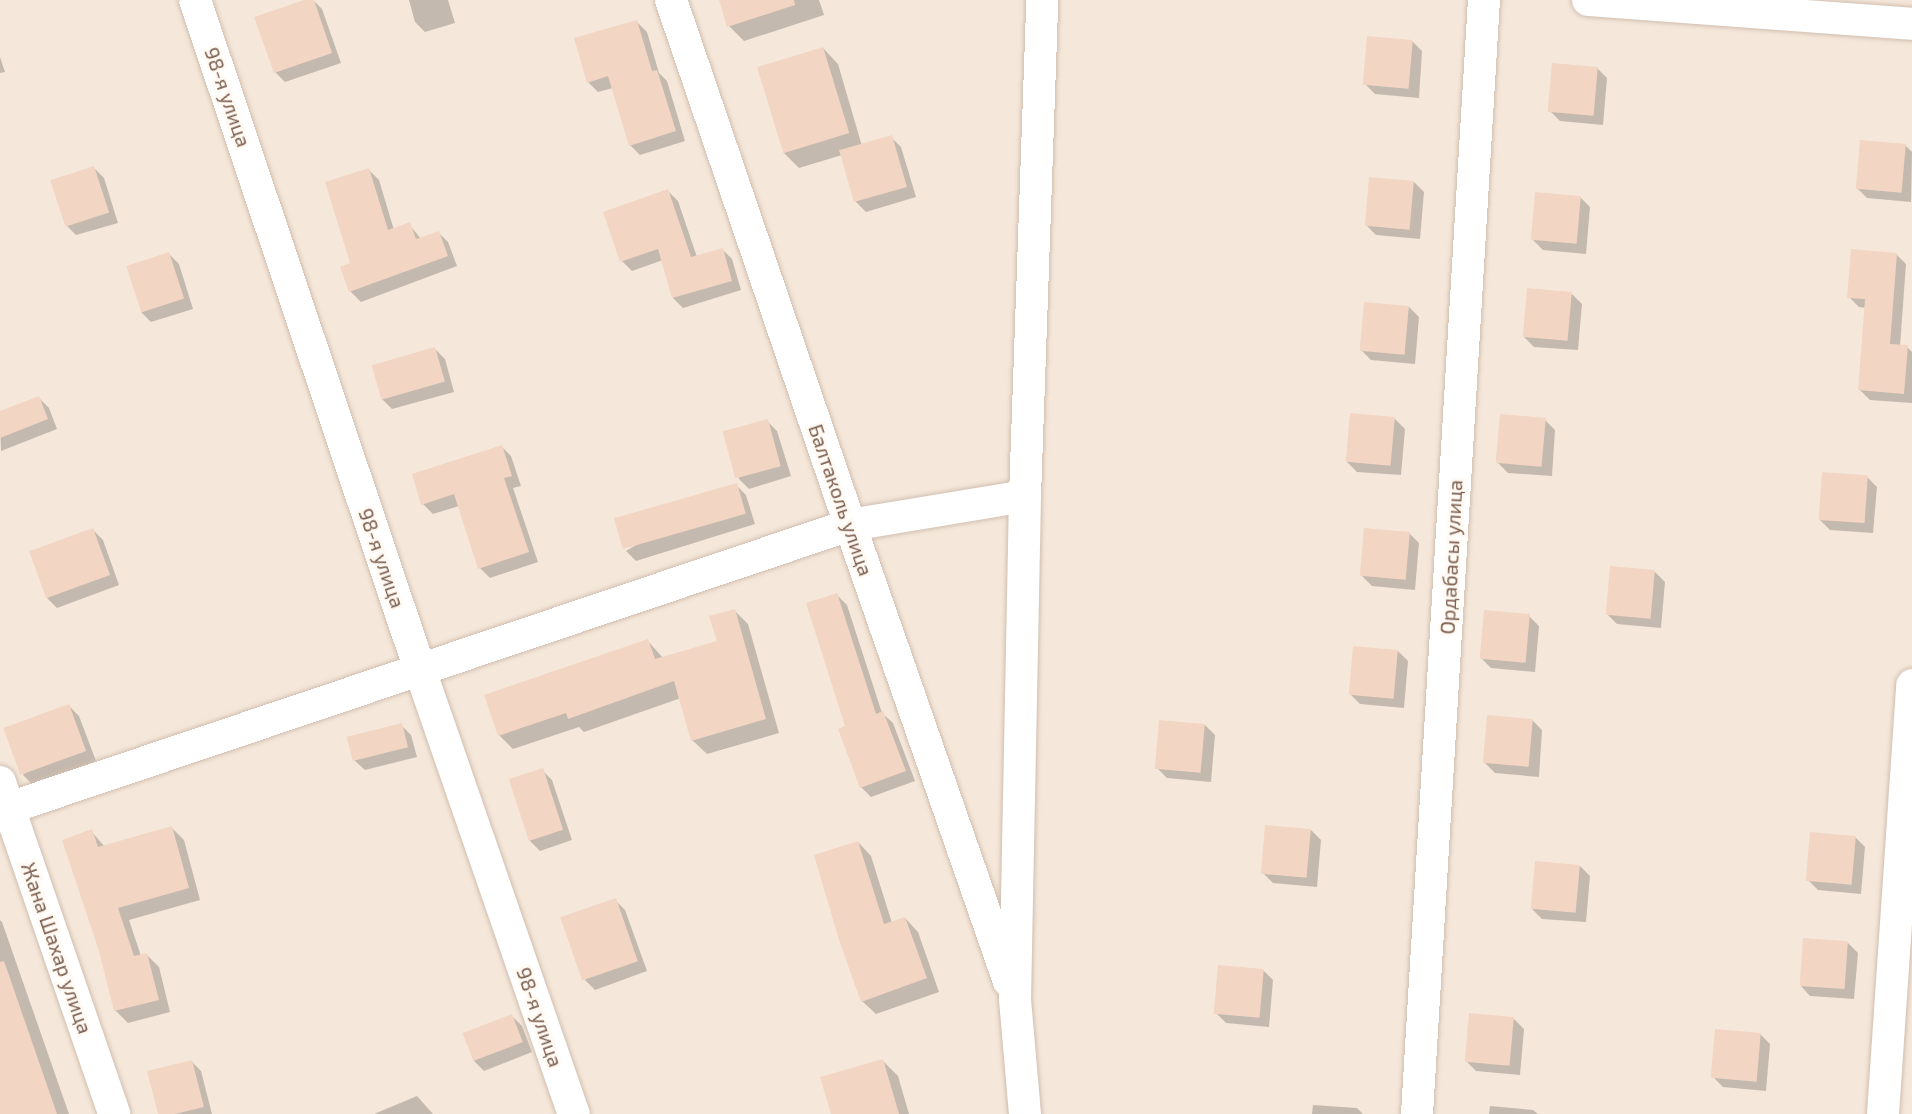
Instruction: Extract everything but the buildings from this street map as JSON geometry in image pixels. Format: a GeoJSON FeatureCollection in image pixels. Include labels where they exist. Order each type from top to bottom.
{"type":"FeatureCollection","features":[{"type":"Feature","properties":{"kind":"street","name":"98-я улица"},"geometry":{"type":"LineString","coordinates":[[195,0],[420,670],[574,1114]]}},
{"type":"Feature","properties":{"kind":"street","name":"Балтаколь улица"},"geometry":{"type":"LineString","coordinates":[[671,0],[850,525],[1016,999]]}},
{"type":"Feature","properties":{"kind":"street"},"geometry":{"type":"LineString","coordinates":[[1025,1114],[1016,999],[1025,496],[1042,0]]}},
{"type":"Feature","properties":{"kind":"street","name":"Ордабасы улица"},"geometry":{"type":"LineString","coordinates":[[1417,1114],[1484,0]]}},
{"type":"Feature","properties":{"kind":"street"},"geometry":{"type":"LineString","coordinates":[[1588,0],[1912,24]]}},
{"type":"Feature","properties":{"kind":"street"},"geometry":{"type":"LineString","coordinates":[[3,800],[420,670],[850,525],[1025,496]]}},
{"type":"Feature","properties":{"kind":"street"},"geometry":{"type":"LineString","coordinates":[[1883,1114],[1912,685]]}},
{"type":"Feature","properties":{"kind":"street","name":"Жана Шахар улица"},"geometry":{"type":"LineString","coordinates":[[3,800],[114,1114]]}},
{"type":"Feature","properties":{"kind":"shaded area"},"geometry":{"type":"Polygon","coordinates":[[[0,0],[1912,0],[1912,1114],[0,1114],[0,0]]]}}]}
